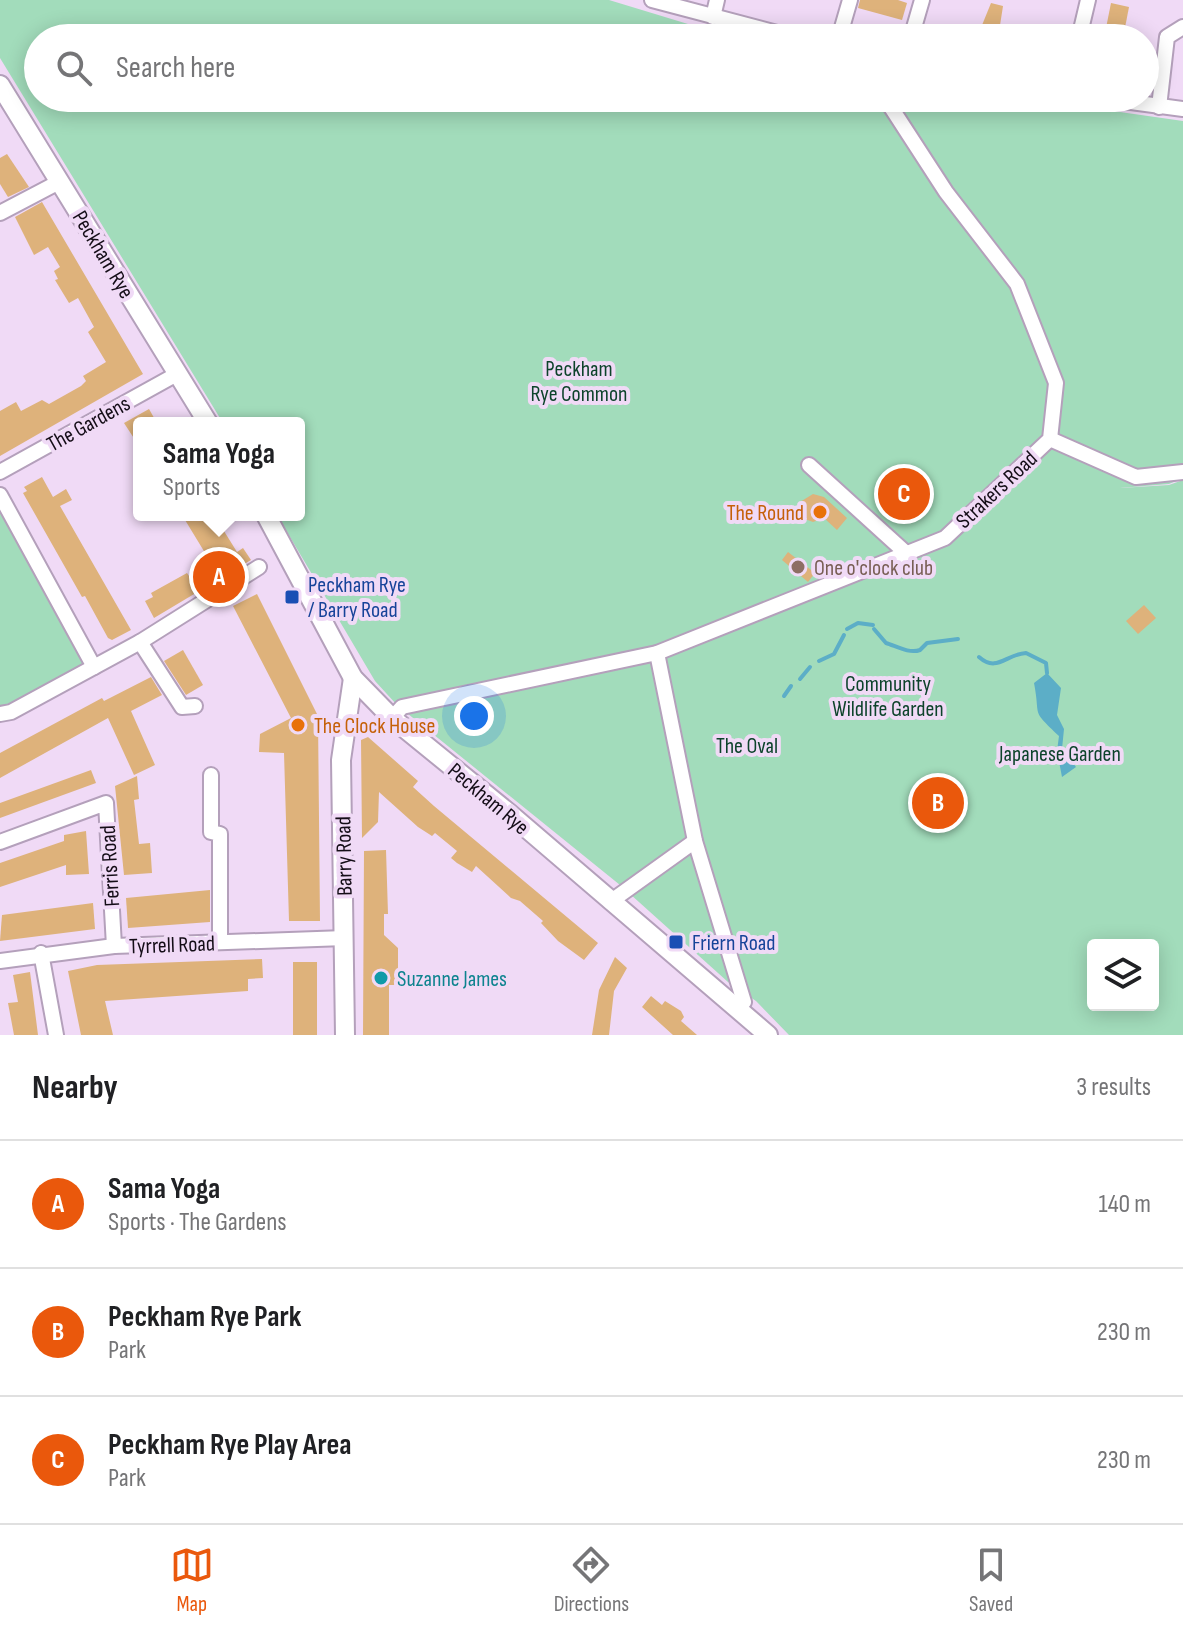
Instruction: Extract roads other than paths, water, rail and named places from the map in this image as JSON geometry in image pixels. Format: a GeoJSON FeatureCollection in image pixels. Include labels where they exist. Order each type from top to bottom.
{"type":"FeatureCollection","features":[{"type":"Feature","properties":{"kind":"main road","name":"Peckham Rye"},"geometry":{"type":"LineString","coordinates":[[0,85],[204,417]]}},
{"type":"Feature","properties":{"kind":"main road","name":"Peckham Rye"},"geometry":{"type":"LineString","coordinates":[[269,521],[353,678],[392,718],[510,814],[768,1035]]}},
{"type":"Feature","properties":{"kind":"main road","name":"Barry Road"},"geometry":{"type":"LineString","coordinates":[[345,1035],[341,760],[353,678]]}},
{"type":"Feature","properties":{"kind":"street"},"geometry":{"type":"LineString","coordinates":[[652,0],[741,24]]}},
{"type":"Feature","properties":{"kind":"street"},"geometry":{"type":"LineString","coordinates":[[713,17],[717,0]]}},
{"type":"Feature","properties":{"kind":"street"},"geometry":{"type":"LineString","coordinates":[[843,24],[850,0]]}},
{"type":"Feature","properties":{"kind":"street"},"geometry":{"type":"LineString","coordinates":[[915,24],[922,0]]}},
{"type":"Feature","properties":{"kind":"street"},"geometry":{"type":"LineString","coordinates":[[1082,24],[1088,0]]}},
{"type":"Feature","properties":{"kind":"street"},"geometry":{"type":"LineString","coordinates":[[1183,27],[1167,37],[1159,107],[1183,109]]}},
{"type":"Feature","properties":{"kind":"street","name":"Strakers Road"},"geometry":{"type":"LineString","coordinates":[[392,718],[402,707],[657,653],[945,538],[1014,480],[1050,439],[1056,383],[1017,284],[946,192],[894,112]]}},
{"type":"Feature","properties":{"kind":"street"},"geometry":{"type":"LineString","coordinates":[[0,213],[59,182]]}},
{"type":"Feature","properties":{"kind":"street","name":"The Gardens"},"geometry":{"type":"LineString","coordinates":[[0,472],[177,374]]}},
{"type":"Feature","properties":{"kind":"street"},"geometry":{"type":"LineString","coordinates":[[1050,439],[1136,477],[1183,472]]}},
{"type":"Feature","properties":{"kind":"street"},"geometry":{"type":"LineString","coordinates":[[809,465],[906,553]]}},
{"type":"Feature","properties":{"kind":"street"},"geometry":{"type":"LineString","coordinates":[[0,495],[94,667]]}},
{"type":"Feature","properties":{"kind":"street"},"geometry":{"type":"LineString","coordinates":[[0,714],[11,712],[140,642],[259,567]]}},
{"type":"Feature","properties":{"kind":"street"},"geometry":{"type":"LineString","coordinates":[[140,642],[182,707],[195,706]]}},
{"type":"Feature","properties":{"kind":"street"},"geometry":{"type":"LineString","coordinates":[[657,653],[695,841],[744,1002]]}},
{"type":"Feature","properties":{"kind":"street"},"geometry":{"type":"LineString","coordinates":[[211,775],[211,832],[220,834],[220,942]]}},
{"type":"Feature","properties":{"kind":"street","name":"Ferris Road"},"geometry":{"type":"LineString","coordinates":[[0,842],[106,803],[114,946]]}},
{"type":"Feature","properties":{"kind":"street"},"geometry":{"type":"LineString","coordinates":[[610,902],[695,841]]}},
{"type":"Feature","properties":{"kind":"street","name":"Tyrrell Road"},"geometry":{"type":"LineString","coordinates":[[0,961],[41,953],[114,946],[345,938]]}},
{"type":"Feature","properties":{"kind":"street"},"geometry":{"type":"LineString","coordinates":[[41,953],[56,1035]]}},
{"type":"Feature","properties":{"kind":"water"},"geometry":{"type":"Polygon","coordinates":[[[1047,673],[1061,688],[1057,715],[1064,729],[1062,749],[1076,767],[1062,777],[1057,751],[1059,736],[1040,716],[1037,708],[1034,683],[1047,673]]]}},
{"type":"Feature","properties":{"kind":"waterway"},"geometry":{"type":"LineString","coordinates":[[847,629],[858,623],[873,625]]}},
{"type":"Feature","properties":{"kind":"waterway"},"geometry":{"type":"LineString","coordinates":[[874,629],[886,643],[911,651],[920,650],[927,643],[958,639]]}},
{"type":"Feature","properties":{"kind":"waterway"},"geometry":{"type":"LineString","coordinates":[[819,661],[834,654],[844,635]]}},
{"type":"Feature","properties":{"kind":"waterway"},"geometry":{"type":"LineString","coordinates":[[979,657],[997,663],[1026,653],[1046,663],[1047,673]]}},
{"type":"Feature","properties":{"kind":"waterway"},"geometry":{"type":"LineString","coordinates":[[800,679],[810,667]]}},
{"type":"Feature","properties":{"kind":"waterway"},"geometry":{"type":"LineString","coordinates":[[784,696],[791,686]]}},
{"type":"Feature","properties":{"kind":"place","name":"Peckham Rye Play Area"},"geometry":{"type":"Point","coordinates":[904,494]}},
{"type":"Feature","properties":{"kind":"place","name":"The Round"},"geometry":{"type":"Point","coordinates":[820,512]}},
{"type":"Feature","properties":{"kind":"place","name":"One o'clock club"},"geometry":{"type":"Point","coordinates":[798,567]}},
{"type":"Feature","properties":{"kind":"place","name":"Sama Yoga"},"geometry":{"type":"Point","coordinates":[219,577]}},
{"type":"Feature","properties":{"kind":"place","name":"Peckham Rye / Barry Road"},"geometry":{"type":"Point","coordinates":[292,597]}},
{"type":"Feature","properties":{"kind":"place","name":"The Clock House"},"geometry":{"type":"Point","coordinates":[298,725]}},
{"type":"Feature","properties":{"kind":"place","name":"Peckham Rye Park"},"geometry":{"type":"Point","coordinates":[938,803]}},
{"type":"Feature","properties":{"kind":"place","name":"Friern Road"},"geometry":{"type":"Point","coordinates":[676,942]}},
{"type":"Feature","properties":{"kind":"place","name":"Suzanne James"},"geometry":{"type":"Point","coordinates":[381,978]}},
{"type":"Feature","properties":{"kind":"park label","name":"Peckham Rye Common"},"geometry":{"type":"Point","coordinates":[579,380]}},
{"type":"Feature","properties":{"kind":"park label","name":"Community Wildlife Garden"},"geometry":{"type":"Point","coordinates":[888,696]}},
{"type":"Feature","properties":{"kind":"park label","name":"The Oval"},"geometry":{"type":"Point","coordinates":[747,745]}},
{"type":"Feature","properties":{"kind":"park label","name":"Japanese Garden"},"geometry":{"type":"Point","coordinates":[1060,753]}}]}
